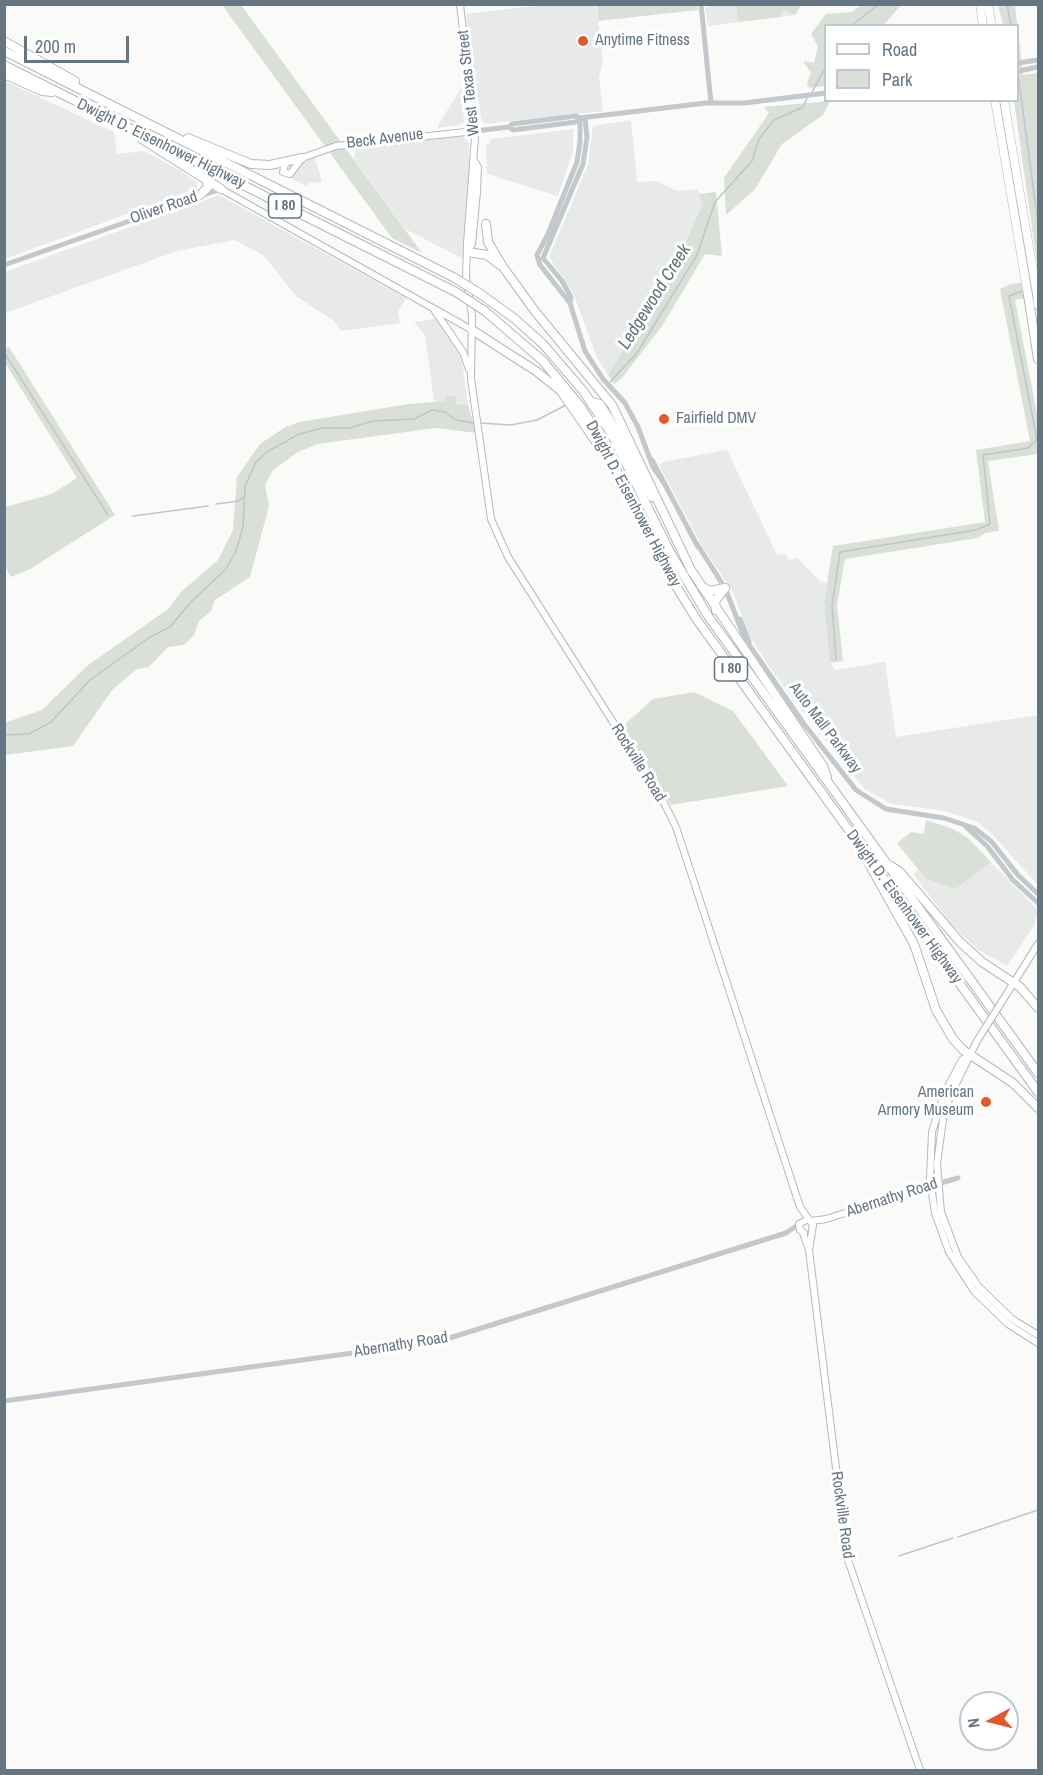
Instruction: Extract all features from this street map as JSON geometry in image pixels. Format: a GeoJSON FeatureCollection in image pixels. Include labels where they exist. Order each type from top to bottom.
{"type":"FeatureCollection","features":[{"type":"Feature","properties":{"kind":"highway"},"geometry":{"type":"LineString","coordinates":[[980,4],[983,24]]}},
{"type":"Feature","properties":{"kind":"highway"},"geometry":{"type":"LineString","coordinates":[[988,4],[992,23]]}},
{"type":"Feature","properties":{"kind":"highway"},"geometry":{"type":"LineString","coordinates":[[4,41],[108,102]]}},
{"type":"Feature","properties":{"kind":"highway","name":"Dwight D. Eisenhower Highway"},"geometry":{"type":"LineString","coordinates":[[4,51],[455,278],[515,319],[543,344],[592,402],[611,433],[670,552],[696,597],[1038,1073]]}},
{"type":"Feature","properties":{"kind":"highway","name":"Dwight D. Eisenhower Highway"},"geometry":{"type":"LineString","coordinates":[[4,65],[456,292],[485,311],[531,349],[578,408],[618,472],[652,543],[697,620],[1038,1092]]}},
{"type":"Feature","properties":{"kind":"highway"},"geometry":{"type":"LineString","coordinates":[[4,74],[42,91],[58,93]]}},
{"type":"Feature","properties":{"kind":"highway"},"geometry":{"type":"LineString","coordinates":[[994,102],[1032,294],[1038,359]]}},
{"type":"Feature","properties":{"kind":"highway"},"geometry":{"type":"LineString","coordinates":[[1004,102],[1030,284]]}},
{"type":"Feature","properties":{"kind":"highway"},"geometry":{"type":"LineString","coordinates":[[134,116],[242,161],[270,165],[302,158]]}},
{"type":"Feature","properties":{"kind":"highway"},"geometry":{"type":"LineString","coordinates":[[114,120],[221,189]]}},
{"type":"Feature","properties":{"kind":"highway"},"geometry":{"type":"LineString","coordinates":[[200,195],[208,187],[206,178]]}},
{"type":"Feature","properties":{"kind":"highway"},"geometry":{"type":"LineString","coordinates":[[486,225],[488,242],[534,310],[608,392],[678,542]]}},
{"type":"Feature","properties":{"kind":"highway"},"geometry":{"type":"LineString","coordinates":[[468,252],[487,255],[503,267]]}},
{"type":"Feature","properties":{"kind":"highway"},"geometry":{"type":"LineString","coordinates":[[1032,294],[1038,305]]}},
{"type":"Feature","properties":{"kind":"highway"},"geometry":{"type":"LineString","coordinates":[[472,330],[536,371],[570,398]]}},
{"type":"Feature","properties":{"kind":"highway"},"geometry":{"type":"LineString","coordinates":[[592,402],[600,404],[701,586],[824,766],[829,783]]}},
{"type":"Feature","properties":{"kind":"highway"},"geometry":{"type":"LineString","coordinates":[[701,586],[710,591],[725,588]]}},
{"type":"Feature","properties":{"kind":"highway"},"geometry":{"type":"LineString","coordinates":[[717,611],[715,601],[725,588]]}},
{"type":"Feature","properties":{"kind":"highway"},"geometry":{"type":"LineString","coordinates":[[865,853],[872,873],[914,944],[941,1020],[952,1039],[969,1055],[1007,1078],[1038,1108]]}},
{"type":"Feature","properties":{"kind":"highway"},"geometry":{"type":"LineString","coordinates":[[888,864],[900,872],[960,942],[982,962],[1014,982],[1028,994],[1038,1008]]}},
{"type":"Feature","properties":{"kind":"main road","name":"West Texas Street"},"geometry":{"type":"LineString","coordinates":[[460,4],[475,131],[475,162],[472,167],[466,277],[472,330]]}},
{"type":"Feature","properties":{"kind":"main road","name":"Beck Avenue"},"geometry":{"type":"LineString","coordinates":[[286,161],[283,172],[290,174],[302,158],[348,143],[475,131]]}},
{"type":"Feature","properties":{"kind":"main road"},"geometry":{"type":"LineString","coordinates":[[221,189],[472,330]]}},
{"type":"Feature","properties":{"kind":"main road"},"geometry":{"type":"LineString","coordinates":[[431,306],[463,351],[471,380]]}},
{"type":"Feature","properties":{"kind":"main road","name":"Rockville Road"},"geometry":{"type":"LineString","coordinates":[[472,330],[471,380],[478,431],[488,503],[502,546],[662,799],[676,827],[800,1207],[811,1225],[809,1250],[847,1557],[920,1770]]}},
{"type":"Feature","properties":{"kind":"main road"},"geometry":{"type":"LineString","coordinates":[[1038,944],[959,1071],[943,1119],[934,1185],[942,1236],[967,1282],[999,1317],[1038,1343]]}},
{"type":"Feature","properties":{"kind":"main road"},"geometry":{"type":"LineString","coordinates":[[934,1185],[944,1223],[958,1257],[995,1305],[1038,1335]]}},
{"type":"Feature","properties":{"kind":"main road","name":"Abernathy Road"},"geometry":{"type":"LineString","coordinates":[[811,1225],[934,1185]]}},
{"type":"Feature","properties":{"kind":"main road","name":"Rockville Road"},"geometry":{"type":"LineString","coordinates":[[800,1207],[800,1223],[809,1250]]}},
{"type":"Feature","properties":{"kind":"main road"},"geometry":{"type":"LineString","coordinates":[[800,1223],[811,1225]]}},
{"type":"Feature","properties":{"kind":"main road"},"geometry":{"type":"LineString","coordinates":[[802,1232],[811,1225]]}},
{"type":"Feature","properties":{"kind":"street"},"geometry":{"type":"LineString","coordinates":[[700,4],[711,102]]}},
{"type":"Feature","properties":{"kind":"street"},"geometry":{"type":"LineString","coordinates":[[1019,63],[1038,60]]}},
{"type":"Feature","properties":{"kind":"street"},"geometry":{"type":"LineString","coordinates":[[1019,71],[1038,68]]}},
{"type":"Feature","properties":{"kind":"street","name":"Beck Avenue"},"geometry":{"type":"LineString","coordinates":[[475,131],[509,127],[513,130],[576,122],[583,118],[711,102],[744,103],[824,93]]}},
{"type":"Feature","properties":{"kind":"street"},"geometry":{"type":"LineString","coordinates":[[583,118],[587,142],[583,164],[540,258],[570,303],[582,346],[599,381]]}},
{"type":"Feature","properties":{"kind":"street","name":"Oliver Road"},"geometry":{"type":"LineString","coordinates":[[5,265],[221,189]]}},
{"type":"Feature","properties":{"kind":"street","name":"Auto Mall Parkway"},"geometry":{"type":"LineString","coordinates":[[608,392],[616,395],[625,407],[656,474],[664,483],[697,544],[725,588],[737,615],[740,629],[804,724],[856,790],[886,808],[944,818],[974,828],[991,841],[1018,875],[1038,894]]}},
{"type":"Feature","properties":{"kind":"street","name":"Auto Mall Parkway"},"geometry":{"type":"LineString","coordinates":[[966,827],[987,846],[1013,880],[1038,903]]}},
{"type":"Feature","properties":{"kind":"street","name":"Abernathy Road"},"geometry":{"type":"LineString","coordinates":[[934,1185],[958,1178]]}},
{"type":"Feature","properties":{"kind":"street","name":"Abernathy Road"},"geometry":{"type":"LineString","coordinates":[[786,1233],[800,1223]]}},
{"type":"Feature","properties":{"kind":"street","name":"Abernathy Road"},"geometry":{"type":"LineString","coordinates":[[4,1401],[440,1341],[786,1233],[802,1232]]}},
{"type":"Feature","properties":{"kind":"shaded area"},"geometry":{"type":"Polygon","coordinates":[[[541,5],[596,5],[603,60],[599,78],[603,111],[485,124],[481,119],[466,14],[541,5]]]}},
{"type":"Feature","properties":{"kind":"shaded area"},"geometry":{"type":"Polygon","coordinates":[[[705,5],[801,5],[795,15],[708,26],[705,5]]]}},
{"type":"Feature","properties":{"kind":"shaded area"},"geometry":{"type":"Polygon","coordinates":[[[5,81],[114,132],[117,154],[144,151],[181,171],[196,182],[197,188],[5,259],[5,81]]]}},
{"type":"Feature","properties":{"kind":"shaded area"},"geometry":{"type":"Polygon","coordinates":[[[462,87],[464,122],[439,128],[438,125],[462,87]]]}},
{"type":"Feature","properties":{"kind":"shaded area"},"geometry":{"type":"Polygon","coordinates":[[[631,120],[637,182],[657,181],[677,191],[698,189],[700,200],[704,203],[671,270],[608,375],[597,358],[574,295],[549,257],[588,165],[593,126],[631,120]]]}},
{"type":"Feature","properties":{"kind":"shaded area"},"geometry":{"type":"Polygon","coordinates":[[[573,129],[573,152],[558,196],[487,174],[486,144],[490,144],[490,139],[573,129]]]}},
{"type":"Feature","properties":{"kind":"shaded area"},"geometry":{"type":"Polygon","coordinates":[[[463,136],[469,143],[469,170],[462,258],[405,229],[354,159],[356,146],[463,136]]]}},
{"type":"Feature","properties":{"kind":"shaded area"},"geometry":{"type":"Polygon","coordinates":[[[315,157],[322,182],[309,183],[307,186],[292,179],[302,162],[315,157]]]}},
{"type":"Feature","properties":{"kind":"shaded area"},"geometry":{"type":"Polygon","coordinates":[[[219,195],[406,298],[398,312],[400,323],[342,331],[333,320],[297,297],[263,255],[235,240],[177,251],[5,313],[5,272],[219,195]]]}},
{"type":"Feature","properties":{"kind":"shaded area"},"geometry":{"type":"Polygon","coordinates":[[[437,319],[461,353],[468,405],[434,401],[425,335],[414,322],[437,319]]]}},
{"type":"Feature","properties":{"kind":"shaded area"},"geometry":{"type":"Polygon","coordinates":[[[727,450],[777,555],[786,554],[788,560],[797,558],[820,581],[827,583],[824,603],[830,663],[835,670],[885,662],[896,737],[1038,715],[1038,885],[991,833],[977,822],[945,811],[892,804],[866,790],[843,764],[772,671],[749,635],[733,592],[702,546],[660,467],[662,462],[727,450]]]}},
{"type":"Feature","properties":{"kind":"shaded area"},"geometry":{"type":"Polygon","coordinates":[[[991,862],[1038,910],[1034,926],[1007,966],[977,949],[952,925],[913,874],[918,870],[926,879],[956,889],[991,862]]]}},
{"type":"Feature","properties":{"kind":"green space"},"geometry":{"type":"Polygon","coordinates":[[[736,4],[801,5],[795,15],[782,10],[781,17],[738,22],[736,4]]]}},
{"type":"Feature","properties":{"kind":"green space"},"geometry":{"type":"Polygon","coordinates":[[[222,5],[241,5],[422,253],[392,238],[222,5]]]}},
{"type":"Feature","properties":{"kind":"green space"},"geometry":{"type":"Polygon","coordinates":[[[597,5],[697,5],[698,10],[598,21],[597,5]]]}},
{"type":"Feature","properties":{"kind":"green space"},"geometry":{"type":"Polygon","coordinates":[[[862,5],[901,5],[885,24],[824,24],[824,86],[809,88],[807,83],[811,73],[803,61],[814,63],[818,46],[811,34],[826,14],[851,12],[862,5]]]}},
{"type":"Feature","properties":{"kind":"green space"},"geometry":{"type":"Polygon","coordinates":[[[998,5],[1015,5],[1018,24],[1003,24],[998,5]]]}},
{"type":"Feature","properties":{"kind":"green space"},"geometry":{"type":"Polygon","coordinates":[[[1019,39],[1023,75],[1038,73],[1038,270],[1014,102],[1019,102],[1019,39]]]}},
{"type":"Feature","properties":{"kind":"green space"},"geometry":{"type":"Polygon","coordinates":[[[830,102],[823,115],[782,144],[755,189],[726,215],[724,178],[769,113],[764,107],[830,102]]]}},
{"type":"Feature","properties":{"kind":"green space"},"geometry":{"type":"Polygon","coordinates":[[[716,192],[722,256],[705,254],[662,326],[621,379],[614,384],[608,375],[681,252],[703,203],[699,194],[716,192]]]}},
{"type":"Feature","properties":{"kind":"green space"},"geometry":{"type":"Polygon","coordinates":[[[1038,281],[1038,296],[1015,300],[1038,419],[1038,454],[988,461],[999,531],[985,533],[978,538],[845,559],[837,605],[843,661],[830,663],[824,603],[833,546],[985,522],[976,450],[1030,441],[1000,289],[1011,284],[1038,281]]]}},
{"type":"Feature","properties":{"kind":"green space"},"geometry":{"type":"Polygon","coordinates":[[[9,347],[115,515],[30,569],[11,577],[5,566],[5,507],[52,494],[77,478],[5,363],[5,349],[9,347]]]}},
{"type":"Feature","properties":{"kind":"green space"},"geometry":{"type":"Polygon","coordinates":[[[455,396],[456,404],[468,405],[476,433],[436,428],[317,444],[298,452],[273,470],[265,485],[269,506],[250,577],[215,600],[211,611],[199,621],[194,635],[184,645],[168,647],[149,667],[137,669],[113,689],[73,746],[5,755],[4,723],[42,710],[87,666],[168,609],[182,591],[218,560],[233,530],[237,477],[260,444],[284,428],[299,422],[409,404],[445,401],[445,397],[455,396]]]}},
{"type":"Feature","properties":{"kind":"green space"},"geometry":{"type":"Polygon","coordinates":[[[694,692],[733,711],[788,786],[671,805],[622,727],[653,699],[694,692]]]}},
{"type":"Feature","properties":{"kind":"green space"},"geometry":{"type":"Polygon","coordinates":[[[926,820],[953,829],[968,838],[991,862],[956,889],[926,879],[897,843],[911,832],[924,834],[926,820]]]}},
{"type":"Feature","properties":{"kind":"waterway","name":"Ledgewood Creek"},"geometry":{"type":"LineString","coordinates":[[854,24],[879,4]]}},
{"type":"Feature","properties":{"kind":"waterway"},"geometry":{"type":"LineString","coordinates":[[1007,4],[1011,24]]}},
{"type":"Feature","properties":{"kind":"waterway","name":"Ledgewood Creek"},"geometry":{"type":"LineString","coordinates":[[812,92],[824,71]]}},
{"type":"Feature","properties":{"kind":"waterway"},"geometry":{"type":"LineString","coordinates":[[1019,81],[1038,224]]}},
{"type":"Feature","properties":{"kind":"waterway","name":"Ledgewood Creek"},"geometry":{"type":"LineString","coordinates":[[610,382],[637,353],[697,255],[715,202],[752,161],[759,139],[774,120],[803,107],[807,98]]}},
{"type":"Feature","properties":{"kind":"waterway"},"geometry":{"type":"LineString","coordinates":[[836,659],[832,606],[840,552],[976,530],[990,524],[983,455],[1028,448],[1037,440],[1009,296],[1023,291]]}},
{"type":"Feature","properties":{"kind":"waterway"},"geometry":{"type":"LineString","coordinates":[[5,354],[108,515]]}},
{"type":"Feature","properties":{"kind":"waterway","name":"Ledgewood Creek"},"geometry":{"type":"LineString","coordinates":[[479,423],[511,425],[537,420],[566,405]]}},
{"type":"Feature","properties":{"kind":"waterway","name":"Ledgewood Creek"},"geometry":{"type":"LineString","coordinates":[[4,735],[29,734],[51,722],[90,680],[150,637],[170,627],[191,602],[226,569],[236,551],[243,527],[245,486],[256,462],[267,452],[299,434],[323,428],[350,428],[372,421],[414,419],[432,410],[445,412],[456,420],[474,423]]}},
{"type":"Feature","properties":{"kind":"waterway"},"geometry":{"type":"LineString","coordinates":[[216,504],[239,501],[243,497]]}},
{"type":"Feature","properties":{"kind":"waterway"},"geometry":{"type":"LineString","coordinates":[[133,516],[208,506]]}},
{"type":"Feature","properties":{"kind":"waterway"},"geometry":{"type":"LineString","coordinates":[[958,1537],[1038,1510]]}},
{"type":"Feature","properties":{"kind":"waterway"},"geometry":{"type":"LineString","coordinates":[[899,1556],[953,1538]]}},
{"type":"Feature","properties":{"kind":"place","name":"Anytime Fitness"},"geometry":{"type":"Point","coordinates":[583,41]}},
{"type":"Feature","properties":{"kind":"place","name":"Fairfield DMV"},"geometry":{"type":"Point","coordinates":[664,419]}},
{"type":"Feature","properties":{"kind":"place","name":"American Armory Museum"},"geometry":{"type":"Point","coordinates":[986,1102]}}]}
